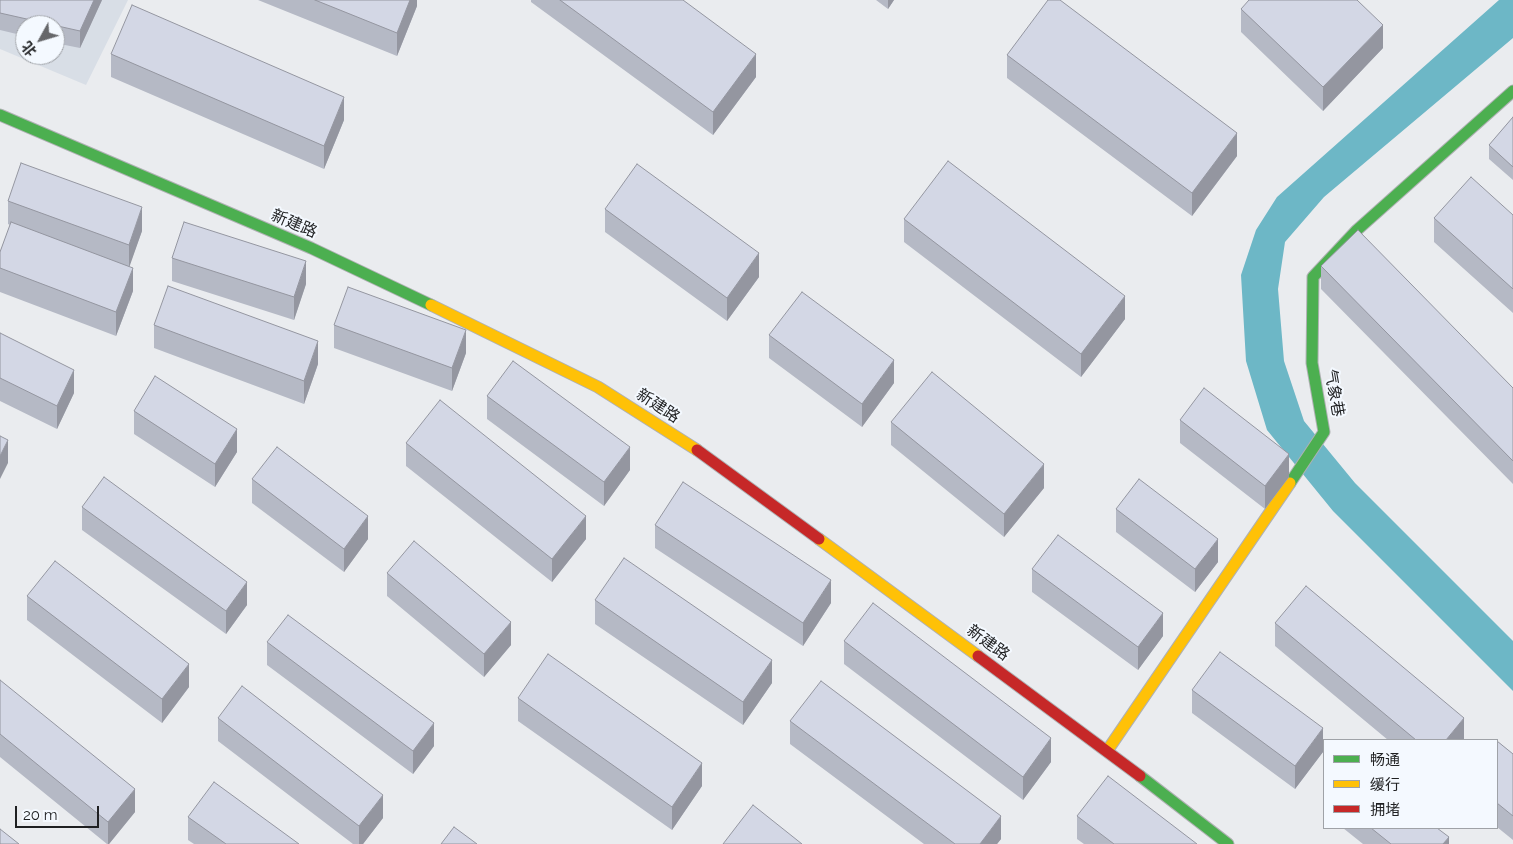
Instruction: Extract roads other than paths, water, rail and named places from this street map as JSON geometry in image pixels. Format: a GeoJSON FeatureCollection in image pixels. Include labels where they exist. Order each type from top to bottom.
{"type":"FeatureCollection","features":[{"type":"Feature","properties":{"kind":"street","name":"气象巷"},"geometry":{"type":"LineString","coordinates":[[1107,751],[1324,432],[1312,363],[1313,277],[1357,230],[1513,91]]}},
{"type":"Feature","properties":{"kind":"street","name":"新建路"},"geometry":{"type":"LineString","coordinates":[[0,115],[310,248],[518,346],[598,387],[700,452],[1107,751],[1228,844]]}},
{"type":"Feature","properties":{"kind":"water"},"geometry":{"type":"Polygon","coordinates":[[[1499,0],[1513,0],[1513,38],[1324,197],[1285,242],[1278,289],[1284,361],[1304,421],[1355,483],[1513,641],[1513,691],[1333,511],[1267,430],[1246,361],[1241,275],[1256,230],[1277,197],[1499,0]]]}}]}
